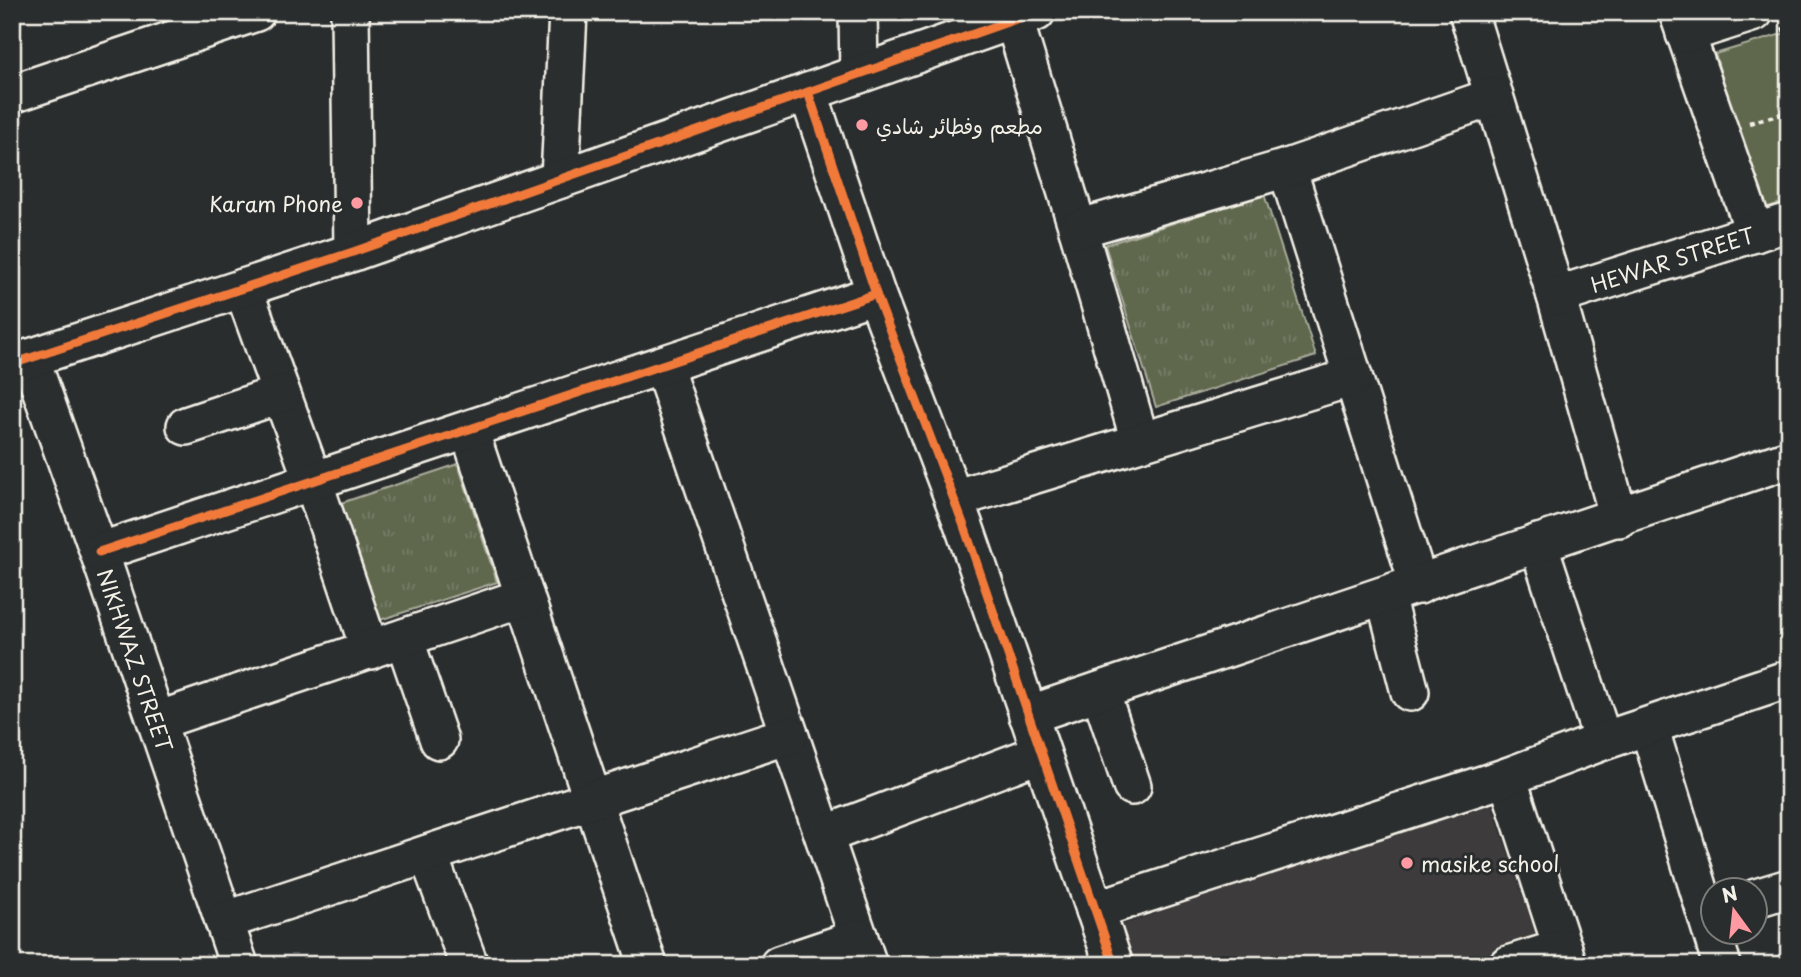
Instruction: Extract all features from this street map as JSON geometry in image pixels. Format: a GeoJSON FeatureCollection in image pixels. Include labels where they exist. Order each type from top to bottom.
{"type":"FeatureCollection","features":[{"type":"Feature","properties":{"kind":"street"},"geometry":{"type":"LineString","coordinates":[[12,94],[177,24],[256,12]]}},
{"type":"Feature","properties":{"kind":"street"},"geometry":{"type":"LineString","coordinates":[[350,12],[353,252]]}},
{"type":"Feature","properties":{"kind":"street"},"geometry":{"type":"LineString","coordinates":[[560,179],[568,12]]}},
{"type":"Feature","properties":{"kind":"street"},"geometry":{"type":"LineString","coordinates":[[858,12],[859,74]]}},
{"type":"Feature","properties":{"kind":"street"},"geometry":{"type":"LineString","coordinates":[[1468,12],[1556,296],[1619,518]]}},
{"type":"Feature","properties":{"kind":"street"},"geometry":{"type":"LineString","coordinates":[[1754,12],[1681,23],[1772,228]]}},
{"type":"Feature","properties":{"kind":"street"},"geometry":{"type":"LineString","coordinates":[[21,361],[353,252],[1025,16],[1078,229],[1140,441]]}},
{"type":"Feature","properties":{"kind":"street"},"geometry":{"type":"LineString","coordinates":[[808,92],[876,294],[954,499],[1114,965]]}},
{"type":"Feature","properties":{"kind":"street"},"geometry":{"type":"LineString","coordinates":[[1078,229],[1287,167],[1493,97]]}},
{"type":"Feature","properties":{"kind":"street"},"geometry":{"type":"LineString","coordinates":[[1287,167],[1419,585]]}},
{"type":"Feature","properties":{"kind":"street","name":"HEWAR STREET"},"geometry":{"type":"LineString","coordinates":[[1556,296],[1772,228]]}},
{"type":"Feature","properties":{"kind":"street"},"geometry":{"type":"LineString","coordinates":[[243,288],[313,481],[370,650]]}},
{"type":"Feature","properties":{"kind":"street"},"geometry":{"type":"LineString","coordinates":[[99,552],[876,294]]}},
{"type":"Feature","properties":{"kind":"street","name":"NIKHWAZ STREET"},"geometry":{"type":"LineString","coordinates":[[21,361],[99,552],[239,965]]}},
{"type":"Feature","properties":{"kind":"street"},"geometry":{"type":"LineString","coordinates":[[663,366],[863,951],[779,965]]}},
{"type":"Feature","properties":{"kind":"street"},"geometry":{"type":"LineString","coordinates":[[954,499],[1353,377]]}},
{"type":"Feature","properties":{"kind":"street"},"geometry":{"type":"LineString","coordinates":[[186,426],[281,394]]}},
{"type":"Feature","properties":{"kind":"street"},"geometry":{"type":"LineString","coordinates":[[469,430],[648,965]]}},
{"type":"Feature","properties":{"kind":"street"},"geometry":{"type":"LineString","coordinates":[[1028,715],[1789,459]]}},
{"type":"Feature","properties":{"kind":"street"},"geometry":{"type":"LineString","coordinates":[[1538,542],[1603,741]]}},
{"type":"Feature","properties":{"kind":"street"},"geometry":{"type":"LineString","coordinates":[[1385,596],[1410,692]]}},
{"type":"Feature","properties":{"kind":"street"},"geometry":{"type":"LineString","coordinates":[[157,721],[525,597]]}},
{"type":"Feature","properties":{"kind":"street"},"geometry":{"type":"LineString","coordinates":[[404,638],[439,740]]}},
{"type":"Feature","properties":{"kind":"street"},"geometry":{"type":"LineString","coordinates":[[1095,910],[1507,777],[1603,741],[1789,679]]}},
{"type":"Feature","properties":{"kind":"street"},"geometry":{"type":"LineString","coordinates":[[1100,691],[1132,786]]}},
{"type":"Feature","properties":{"kind":"street"},"geometry":{"type":"LineString","coordinates":[[1648,727],[1700,883]]}},
{"type":"Feature","properties":{"kind":"street"},"geometry":{"type":"LineString","coordinates":[[224,921],[789,735]]}},
{"type":"Feature","properties":{"kind":"street"},"geometry":{"type":"LineString","coordinates":[[824,835],[1041,753]]}},
{"type":"Feature","properties":{"kind":"street"},"geometry":{"type":"LineString","coordinates":[[1507,777],[1566,956],[1508,965]]}},
{"type":"Feature","properties":{"kind":"street"},"geometry":{"type":"LineString","coordinates":[[428,855],[468,965]]}},
{"type":"Feature","properties":{"kind":"street"},"geometry":{"type":"LineString","coordinates":[[1770,894],[1789,888]]}},
{"type":"Feature","properties":{"kind":"street"},"geometry":{"type":"LineString","coordinates":[[1718,946],[1722,965]]}},
{"type":"Feature","properties":{"kind":"path"},"geometry":{"type":"LineString","coordinates":[[1739,125],[1789,112]]}},
{"type":"Feature","properties":{"kind":"shaded area","name":"masike school"},"geometry":{"type":"Polygon","coordinates":[[[1490,799],[1546,965],[1128,965],[1116,927],[1490,799]]]}},
{"type":"Feature","properties":{"kind":"green space"},"geometry":{"type":"Polygon","coordinates":[[[1789,32],[1789,201],[1761,209],[1715,54],[1789,32]]]}},
{"type":"Feature","properties":{"kind":"green space"},"geometry":{"type":"Polygon","coordinates":[[[1264,194],[1316,356],[1156,407],[1105,245],[1264,194]]]}},
{"type":"Feature","properties":{"kind":"green space"},"geometry":{"type":"Polygon","coordinates":[[[458,464],[497,582],[380,620],[341,503],[458,464]]]}},
{"type":"Feature","properties":{"kind":"cycle path"},"geometry":{"type":"LineString","coordinates":[[12,364],[353,252],[1036,12]]}},
{"type":"Feature","properties":{"kind":"cycle path"},"geometry":{"type":"LineString","coordinates":[[808,92],[876,294],[964,526],[1114,965]]}},
{"type":"Feature","properties":{"kind":"cycle path"},"geometry":{"type":"LineString","coordinates":[[99,552],[876,294]]}},
{"type":"Feature","properties":{"kind":"place","name":"مطعم وفطائر شادي"},"geometry":{"type":"Point","coordinates":[862,125]}},
{"type":"Feature","properties":{"kind":"place","name":"Karam Phone"},"geometry":{"type":"Point","coordinates":[357,203]}},
{"type":"Feature","properties":{"kind":"place","name":"masike school"},"geometry":{"type":"Point","coordinates":[1407,863]}}]}
